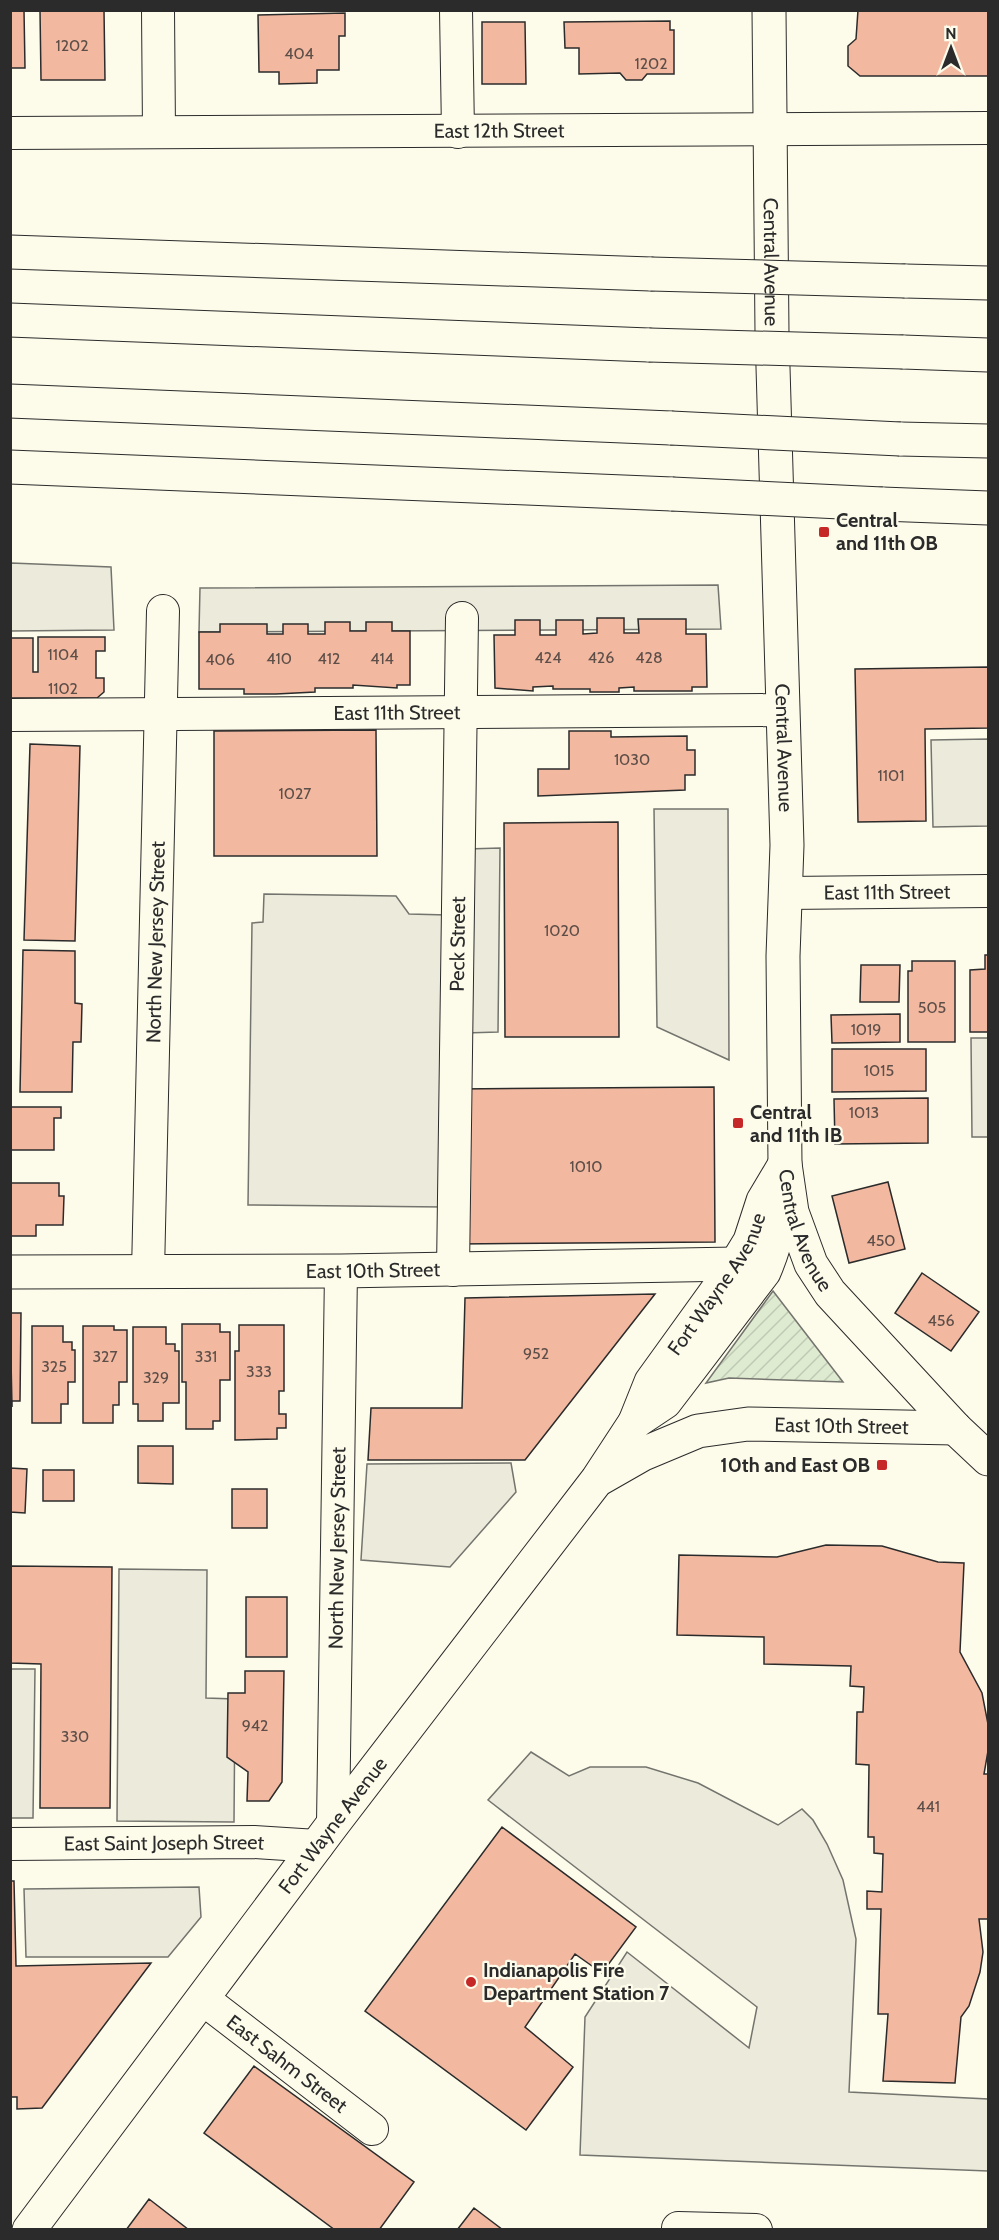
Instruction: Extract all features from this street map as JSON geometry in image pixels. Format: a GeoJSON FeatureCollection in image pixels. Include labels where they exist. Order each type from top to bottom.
{"type":"FeatureCollection","features":[{"type":"Feature","properties":{"kind":"main road","name":"Central Avenue"},"geometry":{"type":"LineString","coordinates":[[769,10],[771,322],[787,845],[783,956],[785,1164],[792,1212],[811,1264],[830,1293],[955,1428],[988,1460]]}},
{"type":"Feature","properties":{"kind":"main road"},"geometry":{"type":"LineString","coordinates":[[10,252],[988,283]]}},
{"type":"Feature","properties":{"kind":"main road"},"geometry":{"type":"LineString","coordinates":[[10,320],[649,345],[988,355]]}},
{"type":"Feature","properties":{"kind":"main road"},"geometry":{"type":"LineString","coordinates":[[10,401],[988,441]]}},
{"type":"Feature","properties":{"kind":"main road"},"geometry":{"type":"LineString","coordinates":[[10,467],[988,508]]}},
{"type":"Feature","properties":{"kind":"main road","name":"Fort Wayne Avenue"},"geometry":{"type":"LineString","coordinates":[[29,2229],[325,1835],[597,1480],[635,1422],[651,1382],[750,1241],[763,1201],[785,1164]]}},
{"type":"Feature","properties":{"kind":"main road","name":"Fort Wayne Avenue"},"geometry":{"type":"LineString","coordinates":[[635,1422],[665,1402],[764,1272],[775,1248],[783,1215],[785,1164]]}},
{"type":"Feature","properties":{"kind":"main road","name":"East 10th Street"},"geometry":{"type":"LineString","coordinates":[[10,1272],[453,1270],[736,1264]]}},
{"type":"Feature","properties":{"kind":"main road","name":"East 10th Street"},"geometry":{"type":"LineString","coordinates":[[597,1480],[643,1454],[708,1430],[748,1424],[988,1429]]}},
{"type":"Feature","properties":{"kind":"street"},"geometry":{"type":"LineString","coordinates":[[158,10],[159,132]]}},
{"type":"Feature","properties":{"kind":"street"},"geometry":{"type":"LineString","coordinates":[[456,10],[458,132]]}},
{"type":"Feature","properties":{"kind":"street","name":"East 12th Street"},"geometry":{"type":"LineString","coordinates":[[10,133],[988,128]]}},
{"type":"Feature","properties":{"kind":"street","name":"North New Jersey Street"},"geometry":{"type":"LineString","coordinates":[[148,1272],[163,714],[163,611]]}},
{"type":"Feature","properties":{"kind":"street","name":"Peck Street"},"geometry":{"type":"LineString","coordinates":[[453,1270],[462,618]]}},
{"type":"Feature","properties":{"kind":"street","name":"East 11th Street"},"geometry":{"type":"LineString","coordinates":[[10,715],[783,710]]}},
{"type":"Feature","properties":{"kind":"street","name":"East 11th Street"},"geometry":{"type":"LineString","coordinates":[[785,893],[988,891]]}},
{"type":"Feature","properties":{"kind":"street","name":"North New Jersey Street"},"geometry":{"type":"LineString","coordinates":[[325,1835],[341,1271]]}},
{"type":"Feature","properties":{"kind":"street","name":"East Saint Joseph Street"},"geometry":{"type":"LineString","coordinates":[[10,1844],[255,1842],[325,1835]]}},
{"type":"Feature","properties":{"kind":"street","name":"East Sahm Street"},"geometry":{"type":"LineString","coordinates":[[203,1999],[372,2129]]}},
{"type":"Feature","properties":{"kind":"street"},"geometry":{"type":"LineString","coordinates":[[678,2228],[756,2229]]}},
{"type":"Feature","properties":{"kind":"green space"},"geometry":{"type":"Polygon","coordinates":[[[773,1291],[843,1382],[729,1378],[706,1383],[773,1291]]]}},
{"type":"Feature","properties":{"kind":"shaded area"},"geometry":{"type":"Polygon","coordinates":[[[11,563],[111,567],[114,630],[11,631],[11,563]]]}},
{"type":"Feature","properties":{"kind":"shaded area"},"geometry":{"type":"Polygon","coordinates":[[[718,585],[721,629],[199,632],[200,588],[718,585]]]}},
{"type":"Feature","properties":{"kind":"shaded area"},"geometry":{"type":"Polygon","coordinates":[[[988,739],[988,826],[933,827],[931,740],[988,739]]]}},
{"type":"Feature","properties":{"kind":"shaded area"},"geometry":{"type":"Polygon","coordinates":[[[654,809],[728,809],[729,1060],[657,1027],[654,809]]]}},
{"type":"Feature","properties":{"kind":"shaded area"},"geometry":{"type":"Polygon","coordinates":[[[500,848],[498,1032],[465,1033],[467,849],[500,848]]]}},
{"type":"Feature","properties":{"kind":"shaded area"},"geometry":{"type":"Polygon","coordinates":[[[264,894],[396,896],[409,914],[447,915],[443,1207],[248,1205],[252,923],[263,922],[264,894]]]}},
{"type":"Feature","properties":{"kind":"shaded area"},"geometry":{"type":"Polygon","coordinates":[[[971,1038],[988,1038],[988,1137],[972,1137],[971,1038]]]}},
{"type":"Feature","properties":{"kind":"shaded area"},"geometry":{"type":"Polygon","coordinates":[[[511,1463],[516,1492],[450,1567],[361,1560],[367,1464],[511,1463]]]}},
{"type":"Feature","properties":{"kind":"shaded area"},"geometry":{"type":"Polygon","coordinates":[[[119,1569],[207,1570],[206,1698],[235,1699],[234,1822],[117,1821],[119,1569]]]}},
{"type":"Feature","properties":{"kind":"shaded area"},"geometry":{"type":"Polygon","coordinates":[[[11,1669],[35,1669],[33,1818],[11,1818],[11,1669]]]}},
{"type":"Feature","properties":{"kind":"shaded area"},"geometry":{"type":"Polygon","coordinates":[[[531,1752],[569,1776],[590,1767],[646,1767],[698,1783],[778,1825],[802,1809],[813,1820],[827,1844],[843,1880],[856,1939],[849,2092],[988,2099],[988,2171],[580,2155],[585,2017],[627,1952],[749,2048],[757,2007],[488,1800],[531,1752]]]}},
{"type":"Feature","properties":{"kind":"shaded area"},"geometry":{"type":"Polygon","coordinates":[[[199,1887],[201,1917],[168,1957],[26,1957],[24,1889],[199,1887]]]}},
{"type":"Feature","properties":{"kind":"building"},"geometry":{"type":"Polygon","coordinates":[[[10,10],[24,10],[25,68],[10,68],[10,10]]]}},
{"type":"Feature","properties":{"kind":"building"},"geometry":{"type":"Polygon","coordinates":[[[40,10],[104,10],[105,80],[41,80],[40,10]]]}},
{"type":"Feature","properties":{"kind":"building"},"geometry":{"type":"Polygon","coordinates":[[[858,10],[988,10],[988,76],[860,76],[848,66],[848,46],[856,39],[858,10]]]}},
{"type":"Feature","properties":{"kind":"building"},"geometry":{"type":"Polygon","coordinates":[[[345,13],[345,36],[339,36],[339,70],[317,70],[317,83],[279,84],[279,72],[259,72],[258,15],[345,13]]]}},
{"type":"Feature","properties":{"kind":"building"},"geometry":{"type":"Polygon","coordinates":[[[670,21],[670,30],[674,30],[674,74],[647,74],[642,80],[626,80],[620,73],[579,74],[579,48],[565,48],[564,22],[670,21]]]}},
{"type":"Feature","properties":{"kind":"building"},"geometry":{"type":"Polygon","coordinates":[[[482,22],[525,22],[526,84],[482,84],[482,22]]]}},
{"type":"Feature","properties":{"kind":"building"},"geometry":{"type":"Polygon","coordinates":[[[597,618],[624,618],[624,633],[639,633],[638,619],[686,619],[686,634],[706,634],[707,687],[692,687],[692,691],[634,691],[634,687],[619,688],[619,692],[553,689],[553,686],[533,687],[533,691],[495,688],[494,635],[515,635],[515,620],[540,620],[540,635],[556,635],[556,620],[583,620],[583,634],[597,633],[597,618]]]}},
{"type":"Feature","properties":{"kind":"building"},"geometry":{"type":"Polygon","coordinates":[[[325,622],[350,622],[350,631],[366,631],[366,622],[392,622],[392,631],[410,631],[410,685],[397,685],[397,688],[353,685],[353,688],[315,688],[315,692],[276,694],[244,694],[244,689],[199,689],[199,632],[220,632],[220,624],[267,624],[267,634],[283,634],[283,624],[308,624],[308,634],[325,634],[325,622]]]}},
{"type":"Feature","properties":{"kind":"building"},"geometry":{"type":"Polygon","coordinates":[[[38,637],[105,637],[105,651],[96,651],[96,678],[104,678],[104,692],[97,698],[10,698],[10,638],[33,638],[33,672],[38,672],[38,637]]]}},
{"type":"Feature","properties":{"kind":"building"},"geometry":{"type":"Polygon","coordinates":[[[988,667],[988,728],[925,729],[926,821],[858,822],[855,669],[988,667]]]}},
{"type":"Feature","properties":{"kind":"building"},"geometry":{"type":"Polygon","coordinates":[[[376,730],[377,856],[214,856],[214,731],[376,730]]]}},
{"type":"Feature","properties":{"kind":"building"},"geometry":{"type":"Polygon","coordinates":[[[569,731],[611,731],[611,737],[687,736],[687,750],[695,750],[695,775],[685,775],[685,790],[538,796],[538,769],[569,769],[569,731]]]}},
{"type":"Feature","properties":{"kind":"building"},"geometry":{"type":"Polygon","coordinates":[[[30,744],[80,746],[75,941],[24,940],[30,744]]]}},
{"type":"Feature","properties":{"kind":"building"},"geometry":{"type":"Polygon","coordinates":[[[618,822],[619,1037],[505,1037],[504,823],[618,822]]]}},
{"type":"Feature","properties":{"kind":"building"},"geometry":{"type":"Polygon","coordinates":[[[23,950],[75,951],[75,1003],[82,1004],[81,1042],[73,1042],[72,1092],[20,1092],[23,950]]]}},
{"type":"Feature","properties":{"kind":"building"},"geometry":{"type":"Polygon","coordinates":[[[985,955],[988,955],[988,1032],[970,1032],[970,970],[985,969],[985,955]]]}},
{"type":"Feature","properties":{"kind":"building"},"geometry":{"type":"Polygon","coordinates":[[[912,961],[955,961],[955,1042],[908,1042],[908,971],[912,971],[912,961]]]}},
{"type":"Feature","properties":{"kind":"building"},"geometry":{"type":"Polygon","coordinates":[[[861,965],[900,965],[899,1002],[860,1002],[861,965]]]}},
{"type":"Feature","properties":{"kind":"building"},"geometry":{"type":"Polygon","coordinates":[[[900,1014],[900,1042],[832,1043],[831,1015],[900,1014]]]}},
{"type":"Feature","properties":{"kind":"building"},"geometry":{"type":"Polygon","coordinates":[[[832,1049],[926,1049],[926,1091],[832,1092],[832,1049]]]}},
{"type":"Feature","properties":{"kind":"building"},"geometry":{"type":"Polygon","coordinates":[[[714,1087],[715,1242],[458,1244],[457,1089],[714,1087]]]}},
{"type":"Feature","properties":{"kind":"building"},"geometry":{"type":"Polygon","coordinates":[[[928,1098],[928,1143],[835,1144],[834,1099],[928,1098]]]}},
{"type":"Feature","properties":{"kind":"building"},"geometry":{"type":"Polygon","coordinates":[[[10,1107],[61,1107],[61,1118],[54,1118],[54,1150],[10,1150],[10,1107]]]}},
{"type":"Feature","properties":{"kind":"building"},"geometry":{"type":"Polygon","coordinates":[[[888,1182],[905,1249],[849,1263],[832,1196],[888,1182]]]}},
{"type":"Feature","properties":{"kind":"building"},"geometry":{"type":"Polygon","coordinates":[[[10,1183],[59,1183],[59,1196],[64,1196],[63,1225],[36,1225],[36,1236],[10,1236],[10,1183]]]}},
{"type":"Feature","properties":{"kind":"building"},"geometry":{"type":"Polygon","coordinates":[[[922,1273],[979,1312],[951,1351],[895,1313],[922,1273]]]}},
{"type":"Feature","properties":{"kind":"building"},"geometry":{"type":"Polygon","coordinates":[[[655,1294],[525,1460],[368,1460],[371,1408],[462,1408],[465,1298],[655,1294]]]}},
{"type":"Feature","properties":{"kind":"building"},"geometry":{"type":"Polygon","coordinates":[[[10,1313],[21,1313],[20,1401],[12,1401],[12,1407],[10,1313]]]}},
{"type":"Feature","properties":{"kind":"building"},"geometry":{"type":"Polygon","coordinates":[[[182,1324],[220,1324],[220,1332],[230,1332],[230,1380],[220,1380],[220,1421],[213,1421],[213,1429],[186,1429],[186,1382],[182,1382],[182,1324]]]}},
{"type":"Feature","properties":{"kind":"building"},"geometry":{"type":"Polygon","coordinates":[[[239,1325],[284,1325],[284,1391],[279,1391],[279,1414],[286,1414],[286,1428],[277,1428],[277,1439],[235,1440],[235,1351],[239,1351],[239,1325]]]}},
{"type":"Feature","properties":{"kind":"building"},"geometry":{"type":"Polygon","coordinates":[[[32,1326],[63,1326],[63,1342],[72,1342],[72,1350],[75,1350],[75,1382],[68,1382],[68,1404],[61,1404],[61,1423],[32,1423],[32,1326]]]}},
{"type":"Feature","properties":{"kind":"building"},"geometry":{"type":"Polygon","coordinates":[[[83,1326],[114,1326],[114,1330],[127,1330],[127,1382],[119,1382],[119,1405],[113,1405],[113,1423],[83,1423],[83,1326]]]}},
{"type":"Feature","properties":{"kind":"building"},"geometry":{"type":"Polygon","coordinates":[[[133,1327],[166,1327],[166,1344],[175,1344],[175,1351],[179,1351],[179,1403],[163,1403],[163,1421],[138,1421],[138,1404],[133,1404],[133,1327]]]}},
{"type":"Feature","properties":{"kind":"building"},"geometry":{"type":"Polygon","coordinates":[[[138,1446],[173,1446],[173,1484],[138,1483],[138,1446]]]}},
{"type":"Feature","properties":{"kind":"building"},"geometry":{"type":"Polygon","coordinates":[[[10,1468],[27,1469],[25,1513],[10,1512],[10,1468]]]}},
{"type":"Feature","properties":{"kind":"building"},"geometry":{"type":"Polygon","coordinates":[[[43,1470],[74,1470],[74,1501],[43,1501],[43,1470]]]}},
{"type":"Feature","properties":{"kind":"building"},"geometry":{"type":"Polygon","coordinates":[[[232,1489],[267,1489],[267,1528],[232,1528],[232,1489]]]}},
{"type":"Feature","properties":{"kind":"building"},"geometry":{"type":"Polygon","coordinates":[[[826,1545],[882,1546],[938,1562],[964,1563],[960,1652],[982,1693],[988,1724],[988,1751],[984,1774],[988,1774],[988,1919],[979,1919],[983,1952],[980,1972],[969,2006],[961,2017],[955,2083],[883,2081],[888,2014],[878,2014],[881,1909],[867,1909],[867,1891],[882,1892],[883,1854],[874,1853],[874,1837],[868,1837],[869,1765],[856,1764],[857,1712],[863,1712],[864,1687],[850,1686],[851,1666],[764,1664],[764,1637],[677,1635],[679,1555],[777,1557],[826,1545]]]}},
{"type":"Feature","properties":{"kind":"building"},"geometry":{"type":"Polygon","coordinates":[[[10,1566],[112,1567],[110,1808],[40,1808],[41,1664],[10,1663],[10,1566]]]}},
{"type":"Feature","properties":{"kind":"building"},"geometry":{"type":"Polygon","coordinates":[[[246,1597],[287,1597],[287,1657],[246,1657],[246,1597]]]}},
{"type":"Feature","properties":{"kind":"building"},"geometry":{"type":"Polygon","coordinates":[[[245,1671],[284,1671],[282,1782],[269,1801],[247,1801],[248,1772],[227,1757],[228,1693],[245,1693],[245,1671]]]}},
{"type":"Feature","properties":{"kind":"building","name":"Indianapolis Fire Department Station 7"},"geometry":{"type":"Polygon","coordinates":[[[502,1827],[636,1927],[602,1973],[575,1954],[525,2027],[573,2067],[526,2130],[365,2011],[502,1827]]]}},
{"type":"Feature","properties":{"kind":"building"},"geometry":{"type":"Polygon","coordinates":[[[10,1881],[14,1881],[16,1966],[151,1963],[42,2108],[17,2109],[17,2097],[10,2097],[10,1881]]]}},
{"type":"Feature","properties":{"kind":"building"},"geometry":{"type":"Polygon","coordinates":[[[254,2066],[414,2182],[379,2230],[335,2230],[204,2133],[254,2066]]]}},
{"type":"Feature","properties":{"kind":"building"},"geometry":{"type":"Polygon","coordinates":[[[149,2199],[189,2230],[126,2230],[149,2199]]]}},
{"type":"Feature","properties":{"kind":"building"},"geometry":{"type":"Polygon","coordinates":[[[474,2208],[503,2230],[457,2230],[474,2208]]]}},
{"type":"Feature","properties":{"kind":"place","name":"Central and 11th OB"},"geometry":{"type":"Point","coordinates":[824,532]}},
{"type":"Feature","properties":{"kind":"place","name":"Central and 11th IB"},"geometry":{"type":"Point","coordinates":[738,1123]}},
{"type":"Feature","properties":{"kind":"place","name":"10th and East OB"},"geometry":{"type":"Point","coordinates":[882,1465]}},
{"type":"Feature","properties":{"kind":"place","name":"Indianapolis Fire Department Station 7"},"geometry":{"type":"Point","coordinates":[471,1982]}}]}
